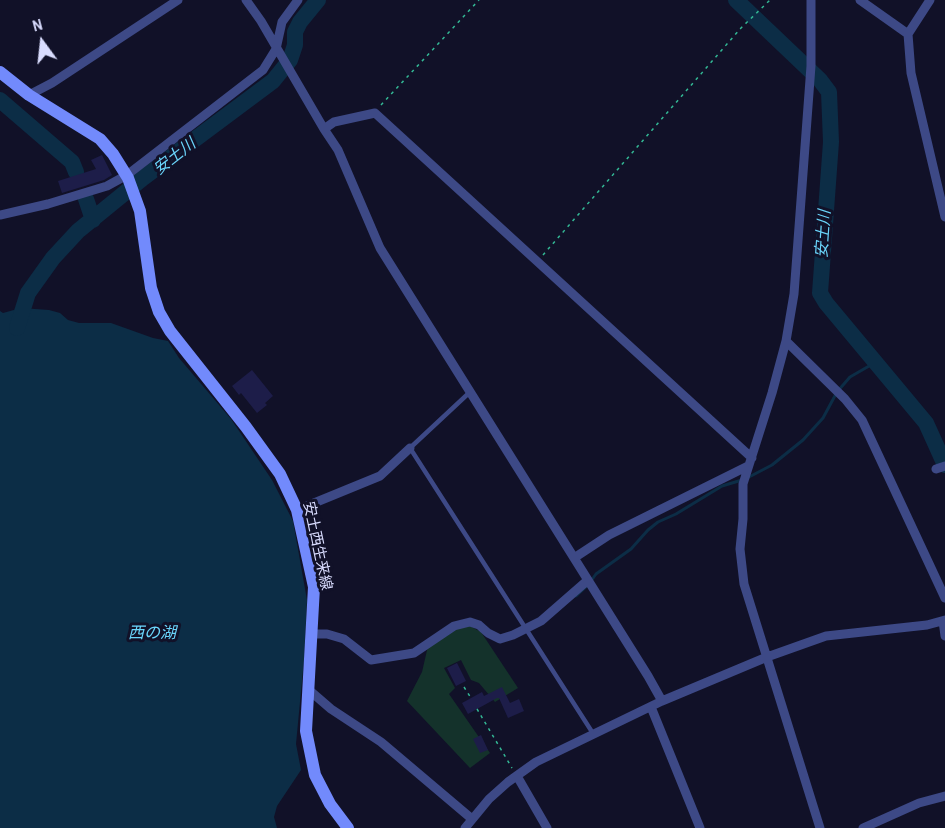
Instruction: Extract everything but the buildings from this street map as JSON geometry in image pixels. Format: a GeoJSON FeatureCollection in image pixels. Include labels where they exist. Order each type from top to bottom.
{"type":"FeatureCollection","features":[{"type":"Feature","properties":{"kind":"main road","name":"安土西生来線"},"geometry":{"type":"LineString","coordinates":[[0,72],[29,95],[100,139],[113,153],[127,176],[140,211],[151,288],[159,312],[170,331],[280,474],[297,510],[314,587],[306,732],[315,775],[330,804],[348,828]]}},
{"type":"Feature","properties":{"kind":"street"},"geometry":{"type":"LineString","coordinates":[[29,95],[52,83],[178,0]]}},
{"type":"Feature","properties":{"kind":"street"},"geometry":{"type":"LineString","coordinates":[[246,0],[261,21],[338,150],[380,248],[662,701]]}},
{"type":"Feature","properties":{"kind":"street"},"geometry":{"type":"LineString","coordinates":[[0,215],[48,204],[107,186],[127,176],[263,70],[279,53],[282,22],[298,0]]}},
{"type":"Feature","properties":{"kind":"street"},"geometry":{"type":"LineString","coordinates":[[811,0],[811,66],[794,294],[786,341],[743,484],[740,549],[744,584],[820,828]]}},
{"type":"Feature","properties":{"kind":"street"},"geometry":{"type":"LineString","coordinates":[[860,0],[908,34]]}},
{"type":"Feature","properties":{"kind":"street"},"geometry":{"type":"LineString","coordinates":[[930,0],[908,34],[911,73],[945,217]]}},
{"type":"Feature","properties":{"kind":"street"},"geometry":{"type":"LineString","coordinates":[[324,129],[334,123],[375,113],[538,261],[749,466]]}},
{"type":"Feature","properties":{"kind":"street"},"geometry":{"type":"LineString","coordinates":[[786,341],[842,396],[862,420],[945,598]]}},
{"type":"Feature","properties":{"kind":"street"},"geometry":{"type":"LineString","coordinates":[[297,510],[380,476],[410,448]]}},
{"type":"Feature","properties":{"kind":"street"},"geometry":{"type":"LineString","coordinates":[[574,558],[609,535],[749,466]]}},
{"type":"Feature","properties":{"kind":"street"},"geometry":{"type":"LineString","coordinates":[[312,634],[327,634],[344,639],[371,660],[414,653],[454,626],[470,622],[479,625],[500,639],[541,621],[588,580]]}},
{"type":"Feature","properties":{"kind":"street"},"geometry":{"type":"LineString","coordinates":[[465,828],[489,799],[536,762],[662,701],[767,657],[826,636],[927,625],[944,621],[945,636]]}},
{"type":"Feature","properties":{"kind":"street"},"geometry":{"type":"LineString","coordinates":[[309,690],[332,709],[381,742],[472,819]]}},
{"type":"Feature","properties":{"kind":"street"},"geometry":{"type":"LineString","coordinates":[[651,707],[700,828]]}},
{"type":"Feature","properties":{"kind":"street"},"geometry":{"type":"LineString","coordinates":[[517,776],[547,828]]}},
{"type":"Feature","properties":{"kind":"street"},"geometry":{"type":"LineString","coordinates":[[863,828],[919,802],[945,796]]}},
{"type":"Feature","properties":{"kind":"lane"},"geometry":{"type":"LineString","coordinates":[[470,392],[410,448],[594,735]]}},
{"type":"Feature","properties":{"kind":"path"},"geometry":{"type":"LineString","coordinates":[[375,113],[479,0]]}},
{"type":"Feature","properties":{"kind":"path"},"geometry":{"type":"LineString","coordinates":[[538,261],[741,28],[770,0]]}},
{"type":"Feature","properties":{"kind":"path"},"geometry":{"type":"LineString","coordinates":[[464,687],[471,698]]}},
{"type":"Feature","properties":{"kind":"path"},"geometry":{"type":"LineString","coordinates":[[477,709],[517,776]]}},
{"type":"Feature","properties":{"kind":"green space"},"geometry":{"type":"Polygon","coordinates":[[[468,625],[481,632],[518,688],[495,702],[479,683],[471,680],[461,660],[444,668],[455,688],[449,694],[490,753],[470,768],[407,701],[422,672],[428,646],[453,629],[468,625]]]}},
{"type":"Feature","properties":{"kind":"water","name":"西の湖"},"geometry":{"type":"Polygon","coordinates":[[[21,308],[49,310],[79,323],[111,323],[168,341],[179,358],[231,419],[272,480],[293,521],[307,600],[296,744],[301,770],[277,806],[274,817],[277,828],[0,828],[0,311],[3,313],[21,308]]]}},
{"type":"Feature","properties":{"kind":"waterway","name":"安土川"},"geometry":{"type":"LineString","coordinates":[[17,328],[28,293],[53,258],[78,231],[143,178],[273,81],[290,60],[295,45],[295,32],[300,22],[318,0]]}},
{"type":"Feature","properties":{"kind":"waterway","name":"安土川"},"geometry":{"type":"LineString","coordinates":[[736,0],[820,80],[829,92],[831,142],[820,293],[926,423],[945,465]]}},
{"type":"Feature","properties":{"kind":"waterway"},"geometry":{"type":"LineString","coordinates":[[0,100],[72,162],[76,172]]}},
{"type":"Feature","properties":{"kind":"waterway"},"geometry":{"type":"LineString","coordinates":[[86,199],[93,220]]}},
{"type":"Feature","properties":{"kind":"waterway"},"geometry":{"type":"LineString","coordinates":[[749,477],[772,465],[803,440],[823,418],[837,392],[850,377],[876,362]]}},
{"type":"Feature","properties":{"kind":"waterway"},"geometry":{"type":"LineString","coordinates":[[591,581],[596,574],[631,549],[658,522],[676,514],[722,486],[742,480]]}},
{"type":"Feature","properties":{"kind":"waterway"},"geometry":{"type":"LineString","coordinates":[[576,596],[587,586]]}}]}
